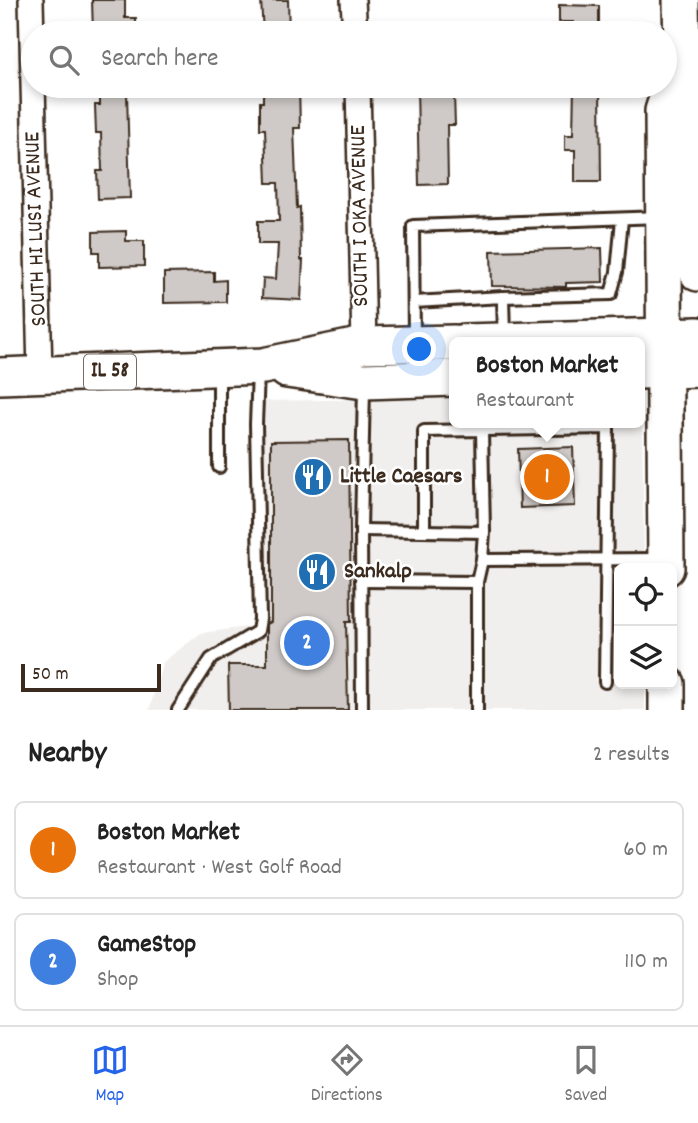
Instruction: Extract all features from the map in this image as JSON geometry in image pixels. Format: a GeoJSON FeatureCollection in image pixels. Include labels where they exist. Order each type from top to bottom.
{"type":"FeatureCollection","features":[{"type":"Feature","properties":{"kind":"main road"},"geometry":{"type":"LineString","coordinates":[[681,0],[682,52],[697,112],[698,273]]}},
{"type":"Feature","properties":{"kind":"main road"},"geometry":{"type":"LineString","coordinates":[[677,68],[682,52]]}},
{"type":"Feature","properties":{"kind":"main road"},"geometry":{"type":"LineString","coordinates":[[666,563],[673,356],[664,217],[663,111],[667,98]]}},
{"type":"Feature","properties":{"kind":"main road","name":"IL 58"},"geometry":{"type":"LineString","coordinates":[[364,363],[414,344],[449,343]]}},
{"type":"Feature","properties":{"kind":"main road"},"geometry":{"type":"LineString","coordinates":[[645,354],[673,356]]}},
{"type":"Feature","properties":{"kind":"main road","name":"IL 58"},"geometry":{"type":"LineString","coordinates":[[0,376],[364,363],[449,377]]}},
{"type":"Feature","properties":{"kind":"main road"},"geometry":{"type":"LineString","coordinates":[[667,689],[667,710]]}},
{"type":"Feature","properties":{"kind":"street","name":"SOUTH HI LUSI AVENUE"},"geometry":{"type":"LineString","coordinates":[[31,0],[32,21]]}},
{"type":"Feature","properties":{"kind":"street"},"geometry":{"type":"LineString","coordinates":[[353,0],[354,21]]}},
{"type":"Feature","properties":{"kind":"street","name":"SOUTH HI LUSI AVENUE"},"geometry":{"type":"LineString","coordinates":[[33,98],[40,374]]}},
{"type":"Feature","properties":{"kind":"street","name":"SOUTH I OKA AVENUE"},"geometry":{"type":"LineString","coordinates":[[358,98],[364,363]]}},
{"type":"Feature","properties":{"kind":"lane"},"geometry":{"type":"LineString","coordinates":[[414,344],[413,226],[664,217]]}},
{"type":"Feature","properties":{"kind":"lane"},"geometry":{"type":"LineString","coordinates":[[414,302],[611,295],[617,272],[622,219]]}},
{"type":"Feature","properties":{"kind":"lane"},"geometry":{"type":"LineString","coordinates":[[503,297],[504,337]]}},
{"type":"Feature","properties":{"kind":"lane"},"geometry":{"type":"LineString","coordinates":[[362,710],[364,363]]}},
{"type":"Feature","properties":{"kind":"lane"},"geometry":{"type":"LineString","coordinates":[[178,710],[211,659],[258,631],[260,619],[256,424],[261,366]]}},
{"type":"Feature","properties":{"kind":"lane"},"geometry":{"type":"LineString","coordinates":[[219,368],[219,467]]}},
{"type":"Feature","properties":{"kind":"lane"},"geometry":{"type":"LineString","coordinates":[[424,531],[424,431],[498,428]]}},
{"type":"Feature","properties":{"kind":"lane"},"geometry":{"type":"LineString","coordinates":[[605,682],[608,428]]}},
{"type":"Feature","properties":{"kind":"lane"},"geometry":{"type":"LineString","coordinates":[[477,710],[477,583],[484,532],[482,430]]}},
{"type":"Feature","properties":{"kind":"lane"},"geometry":{"type":"LineString","coordinates":[[361,530],[484,532]]}},
{"type":"Feature","properties":{"kind":"lane"},"geometry":{"type":"LineString","coordinates":[[482,560],[606,560],[651,563]]}},
{"type":"Feature","properties":{"kind":"lane"},"geometry":{"type":"LineString","coordinates":[[361,581],[477,583]]}},
{"type":"Feature","properties":{"kind":"shaded area"},"geometry":{"type":"Polygon","coordinates":[[[449,398],[449,428],[642,428],[644,563],[614,563],[614,689],[645,689],[645,710],[149,710],[163,662],[201,633],[254,626],[260,401],[449,398]]]}},
{"type":"Feature","properties":{"kind":"building"},"geometry":{"type":"Polygon","coordinates":[[[92,0],[125,0],[125,18],[136,18],[136,21],[93,21],[92,0]]]}},
{"type":"Feature","properties":{"kind":"building"},"geometry":{"type":"Polygon","coordinates":[[[261,0],[288,0],[289,21],[262,21],[261,0]]]}},
{"type":"Feature","properties":{"kind":"building"},"geometry":{"type":"Polygon","coordinates":[[[559,5],[599,6],[599,21],[559,21],[559,5]]]}},
{"type":"Feature","properties":{"kind":"building"},"geometry":{"type":"Polygon","coordinates":[[[100,98],[127,98],[130,198],[98,199],[97,171],[102,171],[101,133],[96,133],[95,105],[100,105],[100,98]]]}},
{"type":"Feature","properties":{"kind":"building"},"geometry":{"type":"Polygon","coordinates":[[[263,98],[299,98],[300,128],[294,128],[297,208],[300,207],[303,260],[301,300],[262,298],[263,278],[276,279],[278,244],[258,244],[258,221],[279,221],[278,183],[267,183],[265,129],[260,129],[260,102],[263,102],[263,98]]]}},
{"type":"Feature","properties":{"kind":"building"},"geometry":{"type":"Polygon","coordinates":[[[417,98],[454,98],[455,125],[447,125],[448,184],[419,185],[417,98]]]}},
{"type":"Feature","properties":{"kind":"building"},"geometry":{"type":"Polygon","coordinates":[[[574,98],[600,98],[601,182],[575,182],[575,150],[565,150],[565,135],[573,135],[574,98]]]}},
{"type":"Feature","properties":{"kind":"building"},"geometry":{"type":"Polygon","coordinates":[[[126,231],[126,241],[144,241],[144,266],[99,267],[99,252],[93,252],[93,232],[126,231]]]}},
{"type":"Feature","properties":{"kind":"building"},"geometry":{"type":"Polygon","coordinates":[[[602,248],[603,282],[566,283],[566,287],[492,286],[491,251],[602,248]]]}},
{"type":"Feature","properties":{"kind":"building"},"geometry":{"type":"Polygon","coordinates":[[[214,272],[214,281],[226,280],[226,302],[164,303],[164,273],[214,272]]]}},
{"type":"Feature","properties":{"kind":"building"},"geometry":{"type":"Polygon","coordinates":[[[349,440],[351,622],[346,622],[348,710],[229,710],[228,665],[267,665],[267,624],[271,622],[271,441],[349,440]]]}},
{"type":"Feature","properties":{"kind":"building"},"geometry":{"type":"Polygon","coordinates":[[[573,447],[575,506],[520,508],[518,449],[573,447]]]}},
{"type":"Feature","properties":{"kind":"place","name":"Little Caesars"},"geometry":{"type":"Point","coordinates":[313,477]}},
{"type":"Feature","properties":{"kind":"place","name":"Boston Market"},"geometry":{"type":"Point","coordinates":[547,477]}},
{"type":"Feature","properties":{"kind":"place","name":"Sankalp"},"geometry":{"type":"Point","coordinates":[317,572]}},
{"type":"Feature","properties":{"kind":"place","name":"GameStop"},"geometry":{"type":"Point","coordinates":[307,643]}}]}
